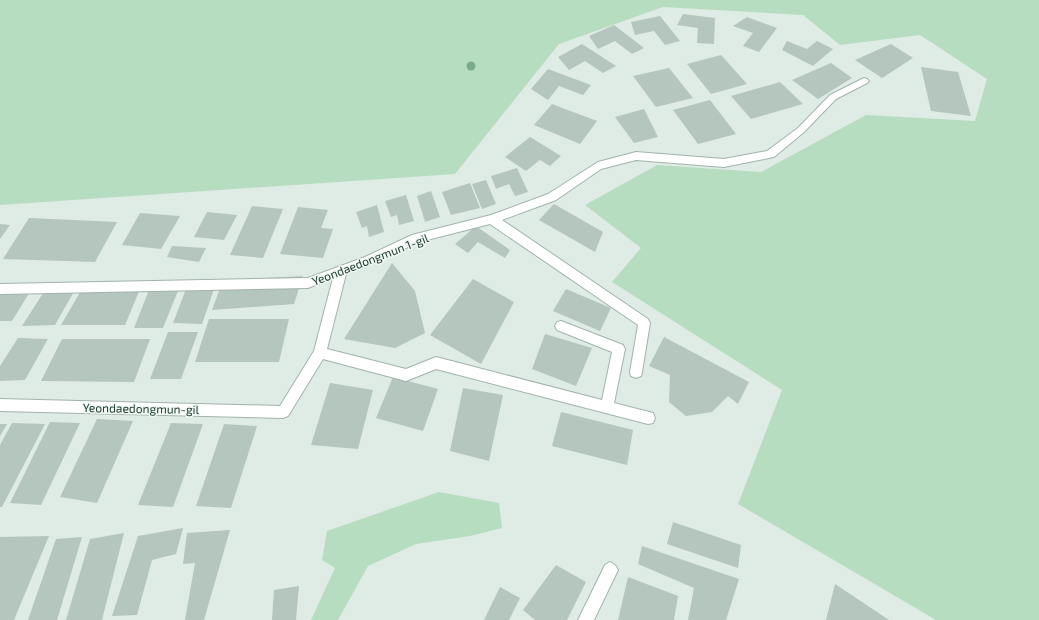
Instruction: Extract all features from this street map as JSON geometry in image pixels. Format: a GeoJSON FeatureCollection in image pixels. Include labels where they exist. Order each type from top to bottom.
{"type":"FeatureCollection","features":[{"type":"Feature","properties":{"kind":"street","name":"Yeondaedongmun 1-gil"},"geometry":{"type":"LineString","coordinates":[[0,289],[308,283],[369,260],[416,238],[492,220],[552,197],[598,166],[636,156],[724,163],[770,154],[801,130],[833,97],[864,81]]}},
{"type":"Feature","properties":{"kind":"street"},"geometry":{"type":"LineString","coordinates":[[492,220],[644,323],[636,372]]}},
{"type":"Feature","properties":{"kind":"street"},"geometry":{"type":"LineString","coordinates":[[341,270],[320,353],[406,375],[436,362],[648,418]]}},
{"type":"Feature","properties":{"kind":"street"},"geometry":{"type":"LineString","coordinates":[[561,326],[619,349],[606,407]]}},
{"type":"Feature","properties":{"kind":"street","name":"Yeondaedongmun-gil"},"geometry":{"type":"LineString","coordinates":[[0,405],[283,412],[320,353]]}},
{"type":"Feature","properties":{"kind":"street"},"geometry":{"type":"LineString","coordinates":[[586,620],[610,570]]}},
{"type":"Feature","properties":{"kind":"green space"},"geometry":{"type":"Polygon","coordinates":[[[0,0],[1039,0],[1039,620],[936,620],[738,504],[782,390],[612,282],[641,248],[585,205],[657,165],[761,172],[866,115],[975,121],[987,79],[920,35],[840,45],[803,15],[663,7],[559,44],[455,174],[0,205],[0,0]]]}},
{"type":"Feature","properties":{"kind":"green space"},"geometry":{"type":"Polygon","coordinates":[[[439,492],[499,503],[502,528],[470,536],[416,544],[368,566],[338,620],[311,620],[335,568],[322,560],[327,531],[439,492]]]}},
{"type":"Feature","properties":{"kind":"building"},"geometry":{"type":"Polygon","coordinates":[[[683,14],[715,18],[714,44],[697,43],[698,28],[677,25],[683,14]]]}},
{"type":"Feature","properties":{"kind":"building"},"geometry":{"type":"Polygon","coordinates":[[[660,16],[680,41],[665,45],[654,31],[635,35],[631,22],[660,16]]]}},
{"type":"Feature","properties":{"kind":"building"},"geometry":{"type":"Polygon","coordinates":[[[747,17],[777,28],[759,52],[743,46],[753,33],[733,26],[747,17]]]}},
{"type":"Feature","properties":{"kind":"building"},"geometry":{"type":"Polygon","coordinates":[[[614,25],[644,48],[632,54],[615,41],[598,49],[589,36],[614,25]]]}},
{"type":"Feature","properties":{"kind":"building"},"geometry":{"type":"Polygon","coordinates":[[[787,41],[807,49],[817,41],[833,49],[813,66],[782,50],[787,41]]]}},
{"type":"Feature","properties":{"kind":"building"},"geometry":{"type":"Polygon","coordinates":[[[582,44],[616,66],[603,73],[585,61],[569,70],[558,57],[582,44]]]}},
{"type":"Feature","properties":{"kind":"building"},"geometry":{"type":"Polygon","coordinates":[[[891,44],[913,58],[882,78],[855,60],[891,44]]]}},
{"type":"Feature","properties":{"kind":"building"},"geometry":{"type":"Polygon","coordinates":[[[721,55],[747,84],[711,94],[687,64],[721,55]]]}},
{"type":"Feature","properties":{"kind":"building"},"geometry":{"type":"Polygon","coordinates":[[[831,63],[852,78],[818,99],[792,80],[831,63]]]}},
{"type":"Feature","properties":{"kind":"building"},"geometry":{"type":"Polygon","coordinates":[[[921,67],[958,72],[971,116],[931,111],[921,67]]]}},
{"type":"Feature","properties":{"kind":"building"},"geometry":{"type":"Polygon","coordinates":[[[669,68],[693,98],[656,107],[633,76],[669,68]]]}},
{"type":"Feature","properties":{"kind":"building"},"geometry":{"type":"Polygon","coordinates":[[[548,69],[591,85],[583,95],[559,86],[548,100],[531,89],[548,69]]]}},
{"type":"Feature","properties":{"kind":"building"},"geometry":{"type":"Polygon","coordinates":[[[780,82],[803,104],[751,119],[731,96],[780,82]]]}},
{"type":"Feature","properties":{"kind":"building"},"geometry":{"type":"Polygon","coordinates":[[[710,100],[736,134],[698,144],[673,110],[710,100]]]}},
{"type":"Feature","properties":{"kind":"building"},"geometry":{"type":"Polygon","coordinates":[[[552,104],[597,121],[580,144],[534,125],[552,104]]]}},
{"type":"Feature","properties":{"kind":"building"},"geometry":{"type":"Polygon","coordinates":[[[644,109],[658,137],[634,143],[615,117],[644,109]]]}},
{"type":"Feature","properties":{"kind":"building"},"geometry":{"type":"Polygon","coordinates":[[[530,137],[561,156],[550,166],[540,160],[526,171],[505,157],[530,137]]]}},
{"type":"Feature","properties":{"kind":"building"},"geometry":{"type":"Polygon","coordinates":[[[517,168],[528,192],[515,196],[509,184],[496,189],[491,176],[517,168]]]}},
{"type":"Feature","properties":{"kind":"building"},"geometry":{"type":"Polygon","coordinates":[[[486,180],[496,204],[482,209],[472,184],[486,180]]]}},
{"type":"Feature","properties":{"kind":"building"},"geometry":{"type":"Polygon","coordinates":[[[470,183],[480,208],[451,215],[442,192],[470,183]]]}},
{"type":"Feature","properties":{"kind":"building"},"geometry":{"type":"Polygon","coordinates":[[[431,191],[440,217],[425,222],[417,196],[431,191]]]}},
{"type":"Feature","properties":{"kind":"building"},"geometry":{"type":"Polygon","coordinates":[[[406,195],[414,221],[399,225],[397,215],[391,217],[385,201],[406,195]]]}},
{"type":"Feature","properties":{"kind":"building"},"geometry":{"type":"Polygon","coordinates":[[[554,204],[603,232],[595,252],[539,220],[554,204]]]}},
{"type":"Feature","properties":{"kind":"building"},"geometry":{"type":"Polygon","coordinates":[[[377,205],[384,232],[369,237],[367,226],[362,228],[356,212],[377,205]]]}},
{"type":"Feature","properties":{"kind":"building"},"geometry":{"type":"Polygon","coordinates":[[[252,206],[283,209],[263,258],[230,255],[252,206]]]}},
{"type":"Feature","properties":{"kind":"building"},"geometry":{"type":"Polygon","coordinates":[[[298,207],[328,210],[321,228],[333,229],[323,258],[280,254],[298,207]]]}},
{"type":"Feature","properties":{"kind":"building"},"geometry":{"type":"Polygon","coordinates":[[[207,212],[237,215],[224,240],[194,237],[207,212]]]}},
{"type":"Feature","properties":{"kind":"building"},"geometry":{"type":"Polygon","coordinates":[[[140,213],[180,216],[161,249],[122,245],[140,213]]]}},
{"type":"Feature","properties":{"kind":"building"},"geometry":{"type":"Polygon","coordinates":[[[29,218],[117,222],[95,262],[3,259],[29,218]]]}},
{"type":"Feature","properties":{"kind":"building"},"geometry":{"type":"Polygon","coordinates":[[[0,224],[10,225],[0,239],[0,224]]]}},
{"type":"Feature","properties":{"kind":"building"},"geometry":{"type":"Polygon","coordinates":[[[476,226],[510,250],[505,258],[478,242],[468,253],[455,244],[476,226]]]}},
{"type":"Feature","properties":{"kind":"building"},"geometry":{"type":"Polygon","coordinates":[[[172,246],[206,248],[199,262],[167,257],[172,246]]]}},
{"type":"Feature","properties":{"kind":"building"},"geometry":{"type":"Polygon","coordinates":[[[392,263],[415,291],[425,333],[395,348],[344,339],[392,263]]]}},
{"type":"Feature","properties":{"kind":"building"},"geometry":{"type":"Polygon","coordinates":[[[303,276],[294,304],[212,310],[223,280],[303,276]]]}},
{"type":"Feature","properties":{"kind":"building"},"geometry":{"type":"Polygon","coordinates":[[[473,279],[514,302],[481,364],[430,335],[473,279]]]}},
{"type":"Feature","properties":{"kind":"building"},"geometry":{"type":"Polygon","coordinates":[[[189,281],[217,281],[202,324],[173,323],[189,281]]]}},
{"type":"Feature","properties":{"kind":"building"},"geometry":{"type":"Polygon","coordinates":[[[143,282],[125,325],[61,325],[83,287],[143,282]]]}},
{"type":"Feature","properties":{"kind":"building"},"geometry":{"type":"Polygon","coordinates":[[[6,283],[34,285],[12,321],[0,321],[0,291],[6,283]]]}},
{"type":"Feature","properties":{"kind":"building"},"geometry":{"type":"Polygon","coordinates":[[[151,285],[180,286],[163,328],[134,328],[151,285]]]}},
{"type":"Feature","properties":{"kind":"building"},"geometry":{"type":"Polygon","coordinates":[[[47,287],[76,288],[55,325],[22,326],[47,287]]]}},
{"type":"Feature","properties":{"kind":"building"},"geometry":{"type":"Polygon","coordinates":[[[566,289],[611,308],[600,331],[553,311],[566,289]]]}},
{"type":"Feature","properties":{"kind":"building"},"geometry":{"type":"Polygon","coordinates":[[[209,319],[289,319],[279,362],[195,362],[209,319]]]}},
{"type":"Feature","properties":{"kind":"building"},"geometry":{"type":"Polygon","coordinates":[[[168,332],[198,332],[181,379],[150,379],[168,332]]]}},
{"type":"Feature","properties":{"kind":"building"},"geometry":{"type":"Polygon","coordinates":[[[545,334],[592,348],[576,386],[532,369],[545,334]]]}},
{"type":"Feature","properties":{"kind":"building"},"geometry":{"type":"Polygon","coordinates":[[[664,337],[749,382],[738,404],[728,396],[712,412],[686,416],[669,402],[670,375],[649,366],[664,337]]]}},
{"type":"Feature","properties":{"kind":"building"},"geometry":{"type":"Polygon","coordinates":[[[18,338],[48,339],[25,380],[0,381],[0,366],[18,338]]]}},
{"type":"Feature","properties":{"kind":"building"},"geometry":{"type":"Polygon","coordinates":[[[62,339],[150,339],[134,382],[41,381],[62,339]]]}},
{"type":"Feature","properties":{"kind":"building"},"geometry":{"type":"Polygon","coordinates":[[[393,377],[438,389],[423,431],[376,418],[393,377]]]}},
{"type":"Feature","properties":{"kind":"building"},"geometry":{"type":"Polygon","coordinates":[[[330,383],[373,390],[358,449],[311,445],[330,383]]]}},
{"type":"Feature","properties":{"kind":"building"},"geometry":{"type":"Polygon","coordinates":[[[463,388],[503,395],[489,461],[450,451],[463,388]]]}},
{"type":"Feature","properties":{"kind":"building"},"geometry":{"type":"Polygon","coordinates":[[[561,412],[633,430],[627,465],[552,446],[561,412]]]}},
{"type":"Feature","properties":{"kind":"building"},"geometry":{"type":"Polygon","coordinates":[[[97,419],[133,421],[97,503],[60,497],[97,419]]]}},
{"type":"Feature","properties":{"kind":"building"},"geometry":{"type":"Polygon","coordinates":[[[50,422],[80,423],[41,505],[10,503],[50,422]]]}},
{"type":"Feature","properties":{"kind":"building"},"geometry":{"type":"Polygon","coordinates":[[[12,423],[45,424],[2,507],[0,507],[0,445],[12,423]]]}},
{"type":"Feature","properties":{"kind":"building"},"geometry":{"type":"Polygon","coordinates":[[[171,423],[203,424],[173,507],[138,505],[171,423]]]}},
{"type":"Feature","properties":{"kind":"building"},"geometry":{"type":"Polygon","coordinates":[[[0,424],[7,424],[0,436],[0,424]]]}},
{"type":"Feature","properties":{"kind":"building"},"geometry":{"type":"Polygon","coordinates":[[[224,424],[257,426],[231,508],[196,506],[224,424]]]}},
{"type":"Feature","properties":{"kind":"building"},"geometry":{"type":"Polygon","coordinates":[[[673,522],[741,545],[738,568],[667,544],[673,522]]]}},
{"type":"Feature","properties":{"kind":"building"},"geometry":{"type":"Polygon","coordinates":[[[183,528],[176,554],[152,560],[137,615],[112,616],[138,536],[183,528]]]}},
{"type":"Feature","properties":{"kind":"building"},"geometry":{"type":"Polygon","coordinates":[[[230,530],[204,620],[185,620],[195,563],[183,564],[187,533],[230,530]]]}},
{"type":"Feature","properties":{"kind":"building"},"geometry":{"type":"Polygon","coordinates":[[[124,533],[102,620],[66,620],[90,539],[124,533]]]}},
{"type":"Feature","properties":{"kind":"building"},"geometry":{"type":"Polygon","coordinates":[[[49,536],[14,620],[0,620],[0,537],[49,536]]]}},
{"type":"Feature","properties":{"kind":"building"},"geometry":{"type":"Polygon","coordinates":[[[82,537],[57,620],[28,620],[56,539],[82,537]]]}},
{"type":"Feature","properties":{"kind":"building"},"geometry":{"type":"Polygon","coordinates":[[[642,546],[739,579],[726,620],[688,620],[694,588],[638,564],[642,546]]]}},
{"type":"Feature","properties":{"kind":"building"},"geometry":{"type":"Polygon","coordinates":[[[556,565],[586,582],[567,620],[535,620],[523,610],[556,565]]]}},
{"type":"Feature","properties":{"kind":"building"},"geometry":{"type":"Polygon","coordinates":[[[628,577],[678,596],[674,620],[618,620],[628,577]]]}},
{"type":"Feature","properties":{"kind":"building"},"geometry":{"type":"Polygon","coordinates":[[[835,584],[889,620],[826,620],[835,584]]]}},
{"type":"Feature","properties":{"kind":"building"},"geometry":{"type":"Polygon","coordinates":[[[299,586],[296,620],[272,620],[274,590],[299,586]]]}},
{"type":"Feature","properties":{"kind":"building"},"geometry":{"type":"Polygon","coordinates":[[[500,587],[520,598],[509,620],[484,620],[500,587]]]}}]}
